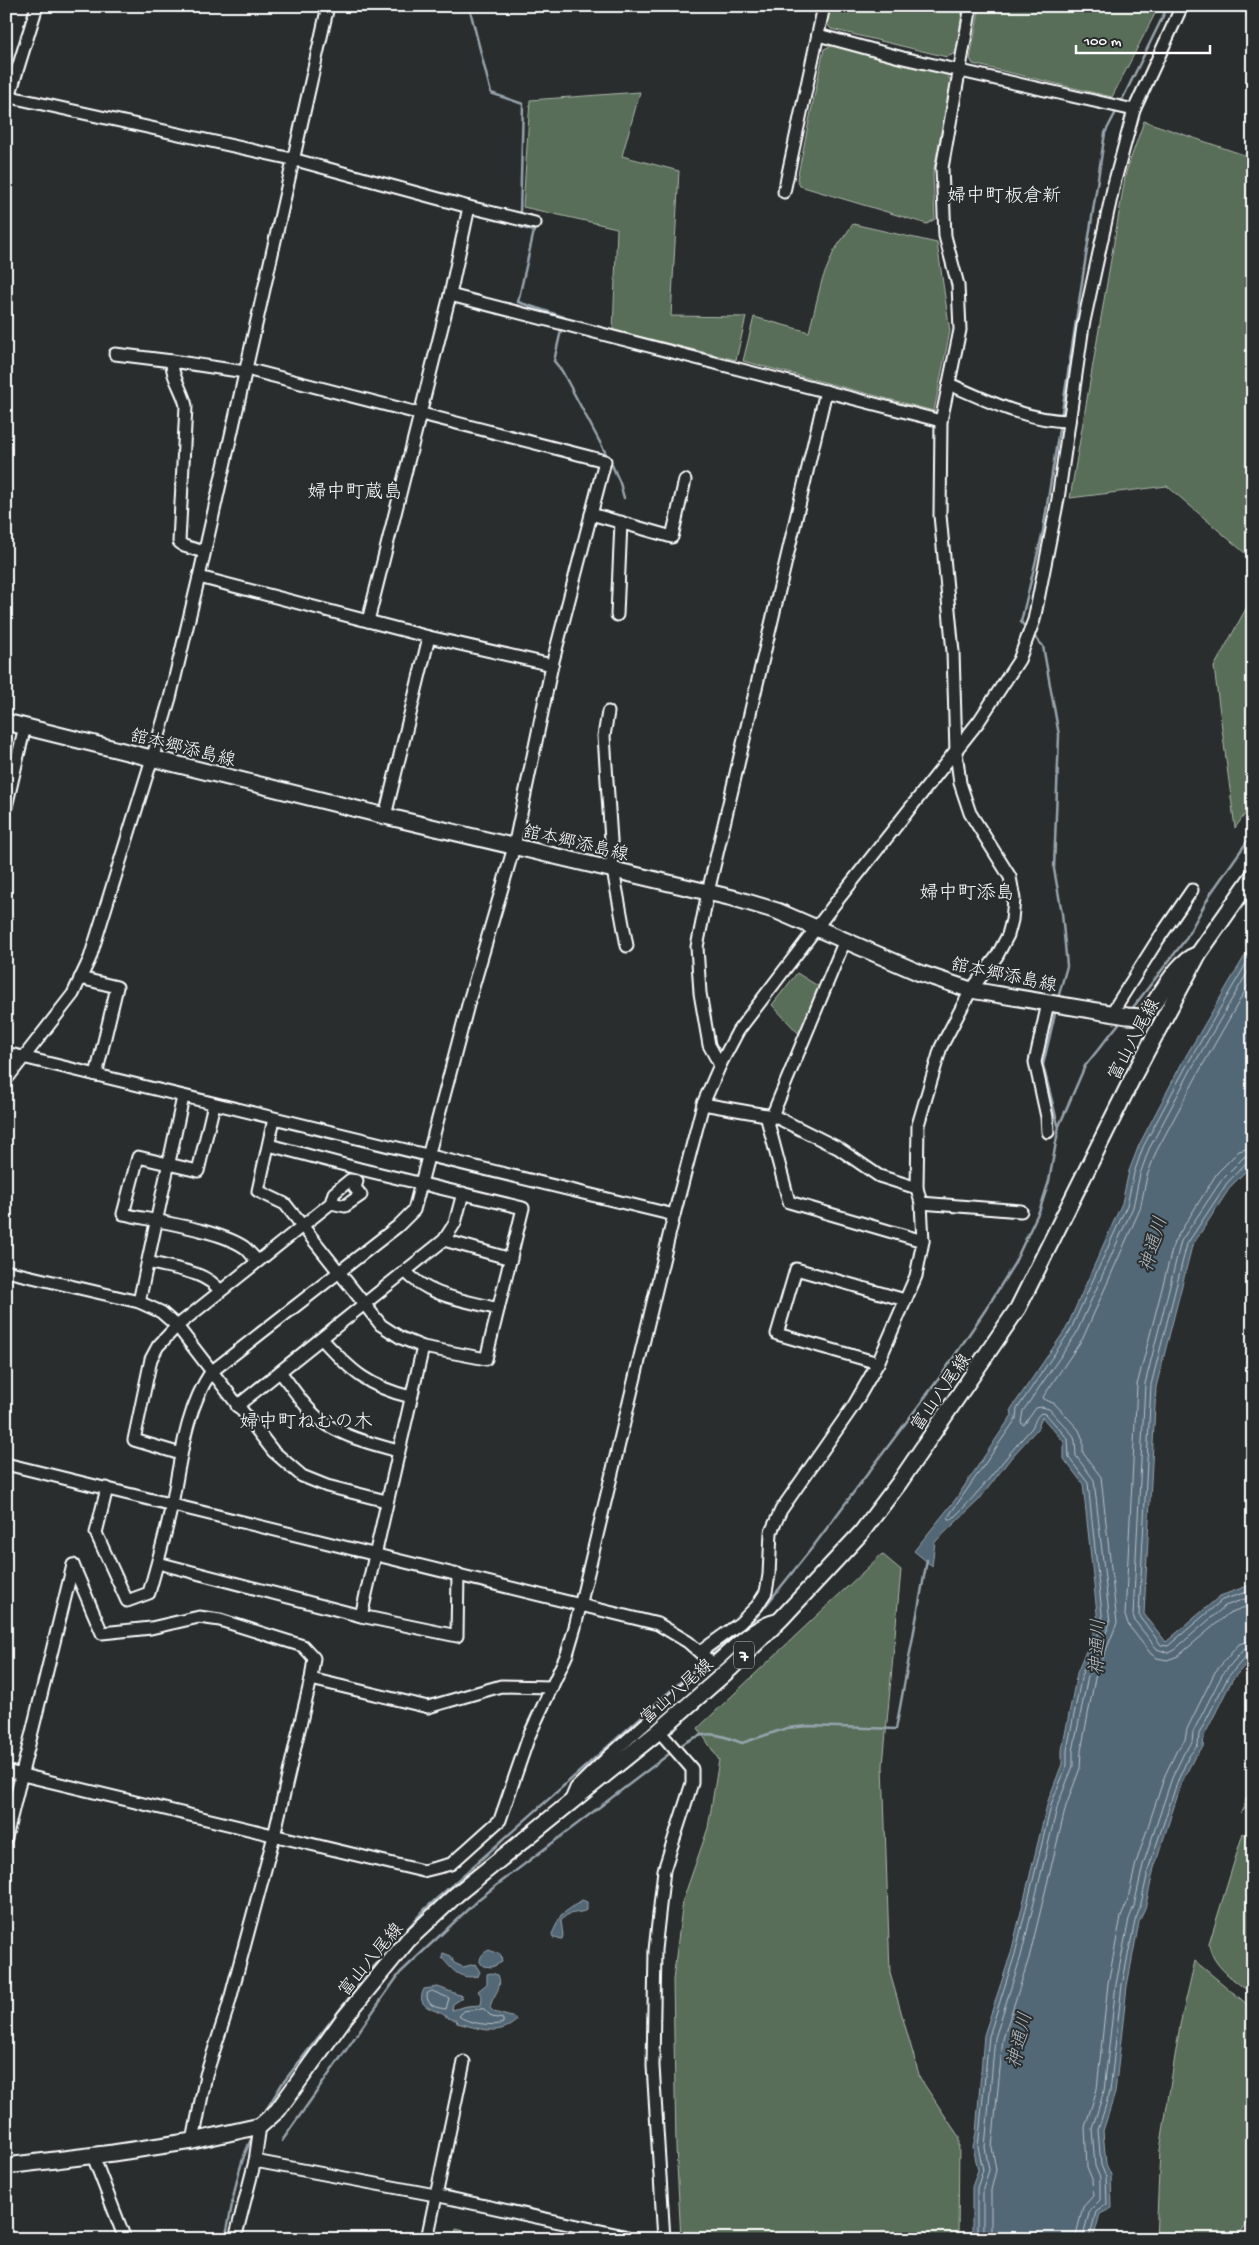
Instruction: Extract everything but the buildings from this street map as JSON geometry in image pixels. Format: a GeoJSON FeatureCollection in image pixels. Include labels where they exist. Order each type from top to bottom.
{"type":"FeatureCollection","features":[{"type":"Feature","properties":{"kind":"main road","name":"舘本郷添島線"},"geometry":{"type":"LineString","coordinates":[[6,722],[385,816],[708,892],[777,911],[920,973],[971,990],[1122,1015]]}},
{"type":"Feature","properties":{"kind":"main road","name":"富山八尾線"},"geometry":{"type":"LineString","coordinates":[[6,2166],[93,2156],[193,2141],[260,2126],[278,2110],[339,2025],[408,1940],[457,1894],[659,1731],[732,1668],[781,1619],[861,1533],[888,1498],[988,1355],[1018,1308],[1135,1074],[1199,953],[1253,876]]}},
{"type":"Feature","properties":{"kind":"main road"},"geometry":{"type":"LineString","coordinates":[[1122,1015],[1143,1017],[1152,1009],[1188,958],[1199,953]]}},
{"type":"Feature","properties":{"kind":"street"},"geometry":{"type":"LineString","coordinates":[[37,6],[8,96],[292,160],[534,223]]}},
{"type":"Feature","properties":{"kind":"street"},"geometry":{"type":"LineString","coordinates":[[6,1080],[73,994],[90,958],[170,698],[328,6]]}},
{"type":"Feature","properties":{"kind":"street"},"geometry":{"type":"LineString","coordinates":[[784,192],[824,6]]}},
{"type":"Feature","properties":{"kind":"street"},"geometry":{"type":"LineString","coordinates":[[570,1802],[576,1788],[757,1606],[766,1592],[769,1575],[771,1532],[781,1510],[854,1406],[878,1363],[916,1276],[923,1241],[921,1203],[917,1188],[918,1125],[942,1047],[971,990],[997,956],[1008,935],[1012,920],[1014,899],[1010,876],[970,813],[960,783],[956,752],[953,652],[940,516],[941,421],[960,330],[958,284],[944,236],[942,168],[971,6]]}},
{"type":"Feature","properties":{"kind":"street"},"geometry":{"type":"LineString","coordinates":[[6,1771],[423,1871],[436,1870],[451,1864],[500,1820],[529,1736],[567,1654],[674,1214],[703,1104],[720,1064],[738,1031],[956,752],[1019,660],[1034,620],[1058,499],[1083,326],[1114,184],[1134,110],[1182,6]]}},
{"type":"Feature","properties":{"kind":"street"},"geometry":{"type":"LineString","coordinates":[[818,35],[903,58],[1134,110]]}},
{"type":"Feature","properties":{"kind":"street"},"geometry":{"type":"LineString","coordinates":[[368,621],[450,295],[469,207]]}},
{"type":"Feature","properties":{"kind":"street"},"geometry":{"type":"LineString","coordinates":[[450,295],[941,421]]}},
{"type":"Feature","properties":{"kind":"street"},"geometry":{"type":"LineString","coordinates":[[107,1488],[96,1533],[127,1601],[150,1593],[172,1505],[180,1454],[194,1402],[200,1388],[211,1372],[398,1226],[414,1210],[469,1001],[514,847],[552,665],[605,461],[245,370],[115,354]]}},
{"type":"Feature","properties":{"kind":"street"},"geometry":{"type":"LineString","coordinates":[[172,361],[171,370],[183,393],[186,406],[179,542],[184,546],[204,552]]}},
{"type":"Feature","properties":{"kind":"street"},"geometry":{"type":"LineString","coordinates":[[948,384],[1014,413],[1046,421],[1069,421]]}},
{"type":"Feature","properties":{"kind":"street"},"geometry":{"type":"LineString","coordinates":[[720,1064],[709,1045],[700,993],[697,947],[708,892],[826,391]]}},
{"type":"Feature","properties":{"kind":"street"},"geometry":{"type":"LineString","coordinates":[[591,514],[672,537],[685,480]]}},
{"type":"Feature","properties":{"kind":"street"},"geometry":{"type":"LineString","coordinates":[[617,616],[621,522]]}},
{"type":"Feature","properties":{"kind":"street"},"geometry":{"type":"LineString","coordinates":[[199,577],[429,637],[552,665]]}},
{"type":"Feature","properties":{"kind":"street"},"geometry":{"type":"LineString","coordinates":[[385,816],[429,637]]}},
{"type":"Feature","properties":{"kind":"street"},"geometry":{"type":"LineString","coordinates":[[608,712],[604,736],[613,870],[627,946]]}},
{"type":"Feature","properties":{"kind":"street"},"geometry":{"type":"LineString","coordinates":[[6,807],[25,726]]}},
{"type":"Feature","properties":{"kind":"street"},"geometry":{"type":"LineString","coordinates":[[1122,1015],[1156,941],[1192,890]]}},
{"type":"Feature","properties":{"kind":"street"},"geometry":{"type":"LineString","coordinates":[[845,940],[769,1115],[789,1202],[923,1241]]}},
{"type":"Feature","properties":{"kind":"street"},"geometry":{"type":"LineString","coordinates":[[80,978],[117,988],[96,1075]]}},
{"type":"Feature","properties":{"kind":"street"},"geometry":{"type":"LineString","coordinates":[[1048,1002],[1035,1062],[1047,1117],[1048,1132]]}},
{"type":"Feature","properties":{"kind":"street"},"geometry":{"type":"LineString","coordinates":[[6,1053],[674,1214]]}},
{"type":"Feature","properties":{"kind":"street"},"geometry":{"type":"LineString","coordinates":[[139,1302],[183,1097]]}},
{"type":"Feature","properties":{"kind":"street"},"geometry":{"type":"LineString","coordinates":[[214,1104],[198,1171],[138,1157],[123,1214],[214,1235],[235,1242],[246,1248],[258,1261]]}},
{"type":"Feature","properties":{"kind":"street"},"geometry":{"type":"LineString","coordinates":[[703,1104],[769,1115],[838,1148],[879,1176],[917,1188]]}},
{"type":"Feature","properties":{"kind":"street"},"geometry":{"type":"LineString","coordinates":[[269,1144],[360,1169],[523,1208],[486,1359],[423,1347],[401,1338],[381,1325],[285,1204],[258,1190],[274,1119]]}},
{"type":"Feature","properties":{"kind":"street"},"geometry":{"type":"LineString","coordinates":[[331,1203],[345,1206],[360,1195],[355,1188],[360,1169]]}},
{"type":"Feature","properties":{"kind":"street"},"geometry":{"type":"LineString","coordinates":[[180,1454],[134,1440],[151,1360],[158,1346],[177,1326],[331,1203],[334,1193],[350,1180],[357,1181]]}},
{"type":"Feature","properties":{"kind":"street"},"geometry":{"type":"LineString","coordinates":[[237,1406],[444,1240],[456,1223],[463,1193]]}},
{"type":"Feature","properties":{"kind":"street"},"geometry":{"type":"LineString","coordinates":[[921,1203],[1021,1211]]}},
{"type":"Feature","properties":{"kind":"street"},"geometry":{"type":"LineString","coordinates":[[444,1240],[511,1259]]}},
{"type":"Feature","properties":{"kind":"street"},"geometry":{"type":"LineString","coordinates":[[148,1262],[204,1277],[214,1283],[220,1292]]}},
{"type":"Feature","properties":{"kind":"street"},"geometry":{"type":"LineString","coordinates":[[878,1363],[777,1334],[796,1269],[905,1300]]}},
{"type":"Feature","properties":{"kind":"street"},"geometry":{"type":"LineString","coordinates":[[6,1271],[139,1302],[161,1312],[177,1326],[273,1451],[302,1476],[326,1486],[386,1501]]}},
{"type":"Feature","properties":{"kind":"street"},"geometry":{"type":"LineString","coordinates":[[405,1271],[424,1288],[498,1309]]}},
{"type":"Feature","properties":{"kind":"street"},"geometry":{"type":"LineString","coordinates":[[322,1339],[348,1367],[367,1380],[388,1392],[411,1397]]}},
{"type":"Feature","properties":{"kind":"street"},"geometry":{"type":"LineString","coordinates":[[361,1616],[373,1555],[423,1347]]}},
{"type":"Feature","properties":{"kind":"street"},"geometry":{"type":"LineString","coordinates":[[280,1372],[312,1412],[326,1424],[355,1439],[398,1451]]}},
{"type":"Feature","properties":{"kind":"street"},"geometry":{"type":"LineString","coordinates":[[6,1464],[658,1624],[675,1632],[706,1658]]}},
{"type":"Feature","properties":{"kind":"street"},"geometry":{"type":"LineString","coordinates":[[158,1562],[361,1616],[457,1636],[458,1574]]}},
{"type":"Feature","properties":{"kind":"street"},"geometry":{"type":"LineString","coordinates":[[6,1838],[73,1565],[102,1633],[151,1628],[199,1617],[220,1620],[303,1646],[314,1658],[312,1680],[274,1836],[228,2008],[206,2075],[193,2141]]}},
{"type":"Feature","properties":{"kind":"street"},"geometry":{"type":"LineString","coordinates":[[706,1658],[748,1635],[768,1621],[781,1619]]}},
{"type":"Feature","properties":{"kind":"street"},"geometry":{"type":"LineString","coordinates":[[312,1680],[428,1707],[501,1686],[552,1687]]}},
{"type":"Feature","properties":{"kind":"street"},"geometry":{"type":"LineString","coordinates":[[659,1731],[692,1769],[692,1783],[664,1870],[655,1950],[653,2066],[664,2239]]}},
{"type":"Feature","properties":{"kind":"street"},"geometry":{"type":"LineString","coordinates":[[427,2239],[464,2062]]}},
{"type":"Feature","properties":{"kind":"street"},"geometry":{"type":"LineString","coordinates":[[235,2239],[255,2161],[260,2126]]}},
{"type":"Feature","properties":{"kind":"street"},"geometry":{"type":"LineString","coordinates":[[93,2156],[125,2239]]}},
{"type":"Feature","properties":{"kind":"street"},"geometry":{"type":"LineString","coordinates":[[255,2161],[435,2194],[624,2236]]}},
{"type":"Feature","properties":{"kind":"green space"},"geometry":{"type":"Polygon","coordinates":[[[830,6],[963,6],[956,53],[947,57],[831,29],[826,22],[830,6]]]}},
{"type":"Feature","properties":{"kind":"green space"},"geometry":{"type":"Polygon","coordinates":[[[980,6],[1159,6],[1112,97],[973,64],[970,59],[980,6]]]}},
{"type":"Feature","properties":{"kind":"green space"},"geometry":{"type":"Polygon","coordinates":[[[833,45],[946,73],[951,81],[933,174],[935,219],[927,224],[800,186],[797,179],[824,49],[833,45]]]}},
{"type":"Feature","properties":{"kind":"green space"},"geometry":{"type":"Polygon","coordinates":[[[640,92],[622,156],[679,171],[671,316],[746,317],[736,360],[613,330],[617,228],[523,207],[530,100],[640,92]]]}},
{"type":"Feature","properties":{"kind":"green space"},"geometry":{"type":"Polygon","coordinates":[[[1144,121],[1253,158],[1253,560],[1167,486],[1070,498],[1126,172],[1144,121]]]}},
{"type":"Feature","properties":{"kind":"green space"},"geometry":{"type":"Polygon","coordinates":[[[853,224],[937,243],[950,331],[934,411],[743,361],[754,317],[809,332],[822,280],[834,251],[853,224]]]}},
{"type":"Feature","properties":{"kind":"green space"},"geometry":{"type":"Polygon","coordinates":[[[1253,596],[1253,803],[1235,828],[1214,667],[1253,596]]]}},
{"type":"Feature","properties":{"kind":"green space"},"geometry":{"type":"Polygon","coordinates":[[[797,973],[821,988],[801,1036],[772,1005],[797,973]]]}},
{"type":"Feature","properties":{"kind":"green space"},"geometry":{"type":"Polygon","coordinates":[[[882,1554],[901,1570],[883,1765],[890,1973],[920,2078],[959,2137],[958,2239],[681,2239],[676,2147],[673,1980],[683,1900],[708,1828],[719,1760],[698,1728],[882,1554]]]}},
{"type":"Feature","properties":{"kind":"green space"},"geometry":{"type":"Polygon","coordinates":[[[1253,1781],[1253,1800],[1241,1813],[1253,1781]]]}},
{"type":"Feature","properties":{"kind":"green space"},"geometry":{"type":"Polygon","coordinates":[[[1243,1833],[1253,1841],[1253,1995],[1220,1967],[1211,1952],[1209,1944],[1243,1833]]]}},
{"type":"Feature","properties":{"kind":"green space"},"geometry":{"type":"Polygon","coordinates":[[[1195,1961],[1253,2009],[1253,2217],[1235,2239],[1156,2239],[1160,2150],[1180,2025],[1195,1961]]]}},
{"type":"Feature","properties":{"kind":"green space"},"geometry":{"type":"Polygon","coordinates":[[[456,2229],[487,2236],[486,2239],[454,2239],[456,2229]]]}},
{"type":"Feature","properties":{"kind":"water","name":"神通川"},"geometry":{"type":"Polygon","coordinates":[[[1253,942],[1253,1164],[1231,1186],[1192,1246],[1156,1387],[1144,1614],[1166,1642],[1220,1596],[1253,1584],[1253,1656],[1232,1680],[1204,1736],[1203,1747],[1194,1758],[1182,1782],[1154,1868],[1145,1909],[1139,1922],[1127,1986],[1115,2093],[1103,2131],[1106,2164],[1111,2175],[1112,2208],[1100,2214],[1093,2239],[972,2239],[972,2187],[978,2170],[973,2147],[976,2133],[984,2035],[1011,1953],[1048,1801],[1062,1764],[1062,1750],[1077,1673],[1098,1622],[1083,1484],[1064,1459],[1064,1442],[1042,1417],[1038,1428],[1010,1459],[979,1500],[935,1542],[932,1566],[914,1551],[955,1500],[1012,1415],[1011,1409],[1066,1329],[1122,1203],[1129,1171],[1139,1145],[1183,1061],[1253,942]]]}},
{"type":"Feature","properties":{"kind":"water"},"geometry":{"type":"Polygon","coordinates":[[[582,1900],[587,1902],[587,1910],[567,1915],[561,1921],[562,1939],[553,1938],[552,1934],[561,1915],[582,1900]]]}},
{"type":"Feature","properties":{"kind":"water"},"geometry":{"type":"Polygon","coordinates":[[[489,1950],[501,1955],[502,1962],[492,1967],[483,1966],[480,1962],[481,1958],[489,1950]]]}},
{"type":"Feature","properties":{"kind":"water"},"geometry":{"type":"Polygon","coordinates":[[[443,1953],[451,1956],[454,1963],[463,1967],[475,1964],[480,1972],[478,1976],[466,1977],[457,1973],[442,1958],[443,1953]]]}},
{"type":"Feature","properties":{"kind":"water"},"geometry":{"type":"Polygon","coordinates":[[[487,1974],[498,1975],[500,1984],[490,2008],[494,2012],[515,2018],[516,2021],[502,2029],[480,2029],[457,2023],[456,2020],[450,2019],[422,2002],[424,1989],[438,1987],[462,1996],[461,1999],[453,2004],[452,2010],[481,2005],[482,1997],[478,1991],[487,1984],[487,1974]]]}},
{"type":"Feature","properties":{"kind":"waterway"},"geometry":{"type":"LineString","coordinates":[[469,6],[491,93],[523,104],[520,215]]}},
{"type":"Feature","properties":{"kind":"waterway"},"geometry":{"type":"LineString","coordinates":[[1121,102],[1168,6]]}},
{"type":"Feature","properties":{"kind":"waterway"},"geometry":{"type":"LineString","coordinates":[[1061,418],[1105,133],[1117,110]]}},
{"type":"Feature","properties":{"kind":"waterway"},"geometry":{"type":"LineString","coordinates":[[520,223],[520,227],[534,231],[518,302],[564,317],[563,321]]}},
{"type":"Feature","properties":{"kind":"waterway"},"geometry":{"type":"LineString","coordinates":[[562,326],[554,361],[562,371],[612,465],[624,498]]}},
{"type":"Feature","properties":{"kind":"waterway"},"geometry":{"type":"LineString","coordinates":[[1027,629],[1021,622],[1043,531],[1060,423]]}},
{"type":"Feature","properties":{"kind":"waterway"},"geometry":{"type":"LineString","coordinates":[[1032,634],[1043,646],[1059,735],[1054,869],[1062,913],[1067,966],[1058,998]]}},
{"type":"Feature","properties":{"kind":"waterway"},"geometry":{"type":"LineString","coordinates":[[1131,1010],[1185,940],[1211,893],[1253,833]]}},
{"type":"Feature","properties":{"kind":"waterway"},"geometry":{"type":"LineString","coordinates":[[1056,1009],[1043,1065],[1058,1125]]}},
{"type":"Feature","properties":{"kind":"waterway"},"geometry":{"type":"LineString","coordinates":[[710,1656],[755,1619],[812,1548],[943,1373],[988,1306],[1014,1264],[1040,1209],[1049,1181],[1059,1126],[1085,1066],[1121,1021]]}},
{"type":"Feature","properties":{"kind":"waterway"},"geometry":{"type":"LineString","coordinates":[[677,1748],[694,1738],[709,1734],[724,1736],[742,1743],[787,1728],[809,1726],[896,1729],[927,1560]]}},
{"type":"Feature","properties":{"kind":"waterway"},"geometry":{"type":"LineString","coordinates":[[265,2112],[282,2084],[369,1972],[424,1910],[704,1661]]}},
{"type":"Feature","properties":{"kind":"waterway"},"geometry":{"type":"LineString","coordinates":[[282,2141],[400,1973],[480,1898],[673,1751]]}},
{"type":"Feature","properties":{"kind":"waterway"},"geometry":{"type":"LineString","coordinates":[[225,2239],[242,2161],[253,2135]]}},
{"type":"Feature","properties":{"kind":"district","name":"婦中町板倉新"},"geometry":{"type":"Point","coordinates":[1004,194]}},
{"type":"Feature","properties":{"kind":"district","name":"婦中町蔵島"},"geometry":{"type":"Point","coordinates":[355,490]}},
{"type":"Feature","properties":{"kind":"district","name":"婦中町添島"},"geometry":{"type":"Point","coordinates":[967,891]}},
{"type":"Feature","properties":{"kind":"district","name":"婦中町ねむの木"},"geometry":{"type":"Point","coordinates":[306,1420]}}]}
